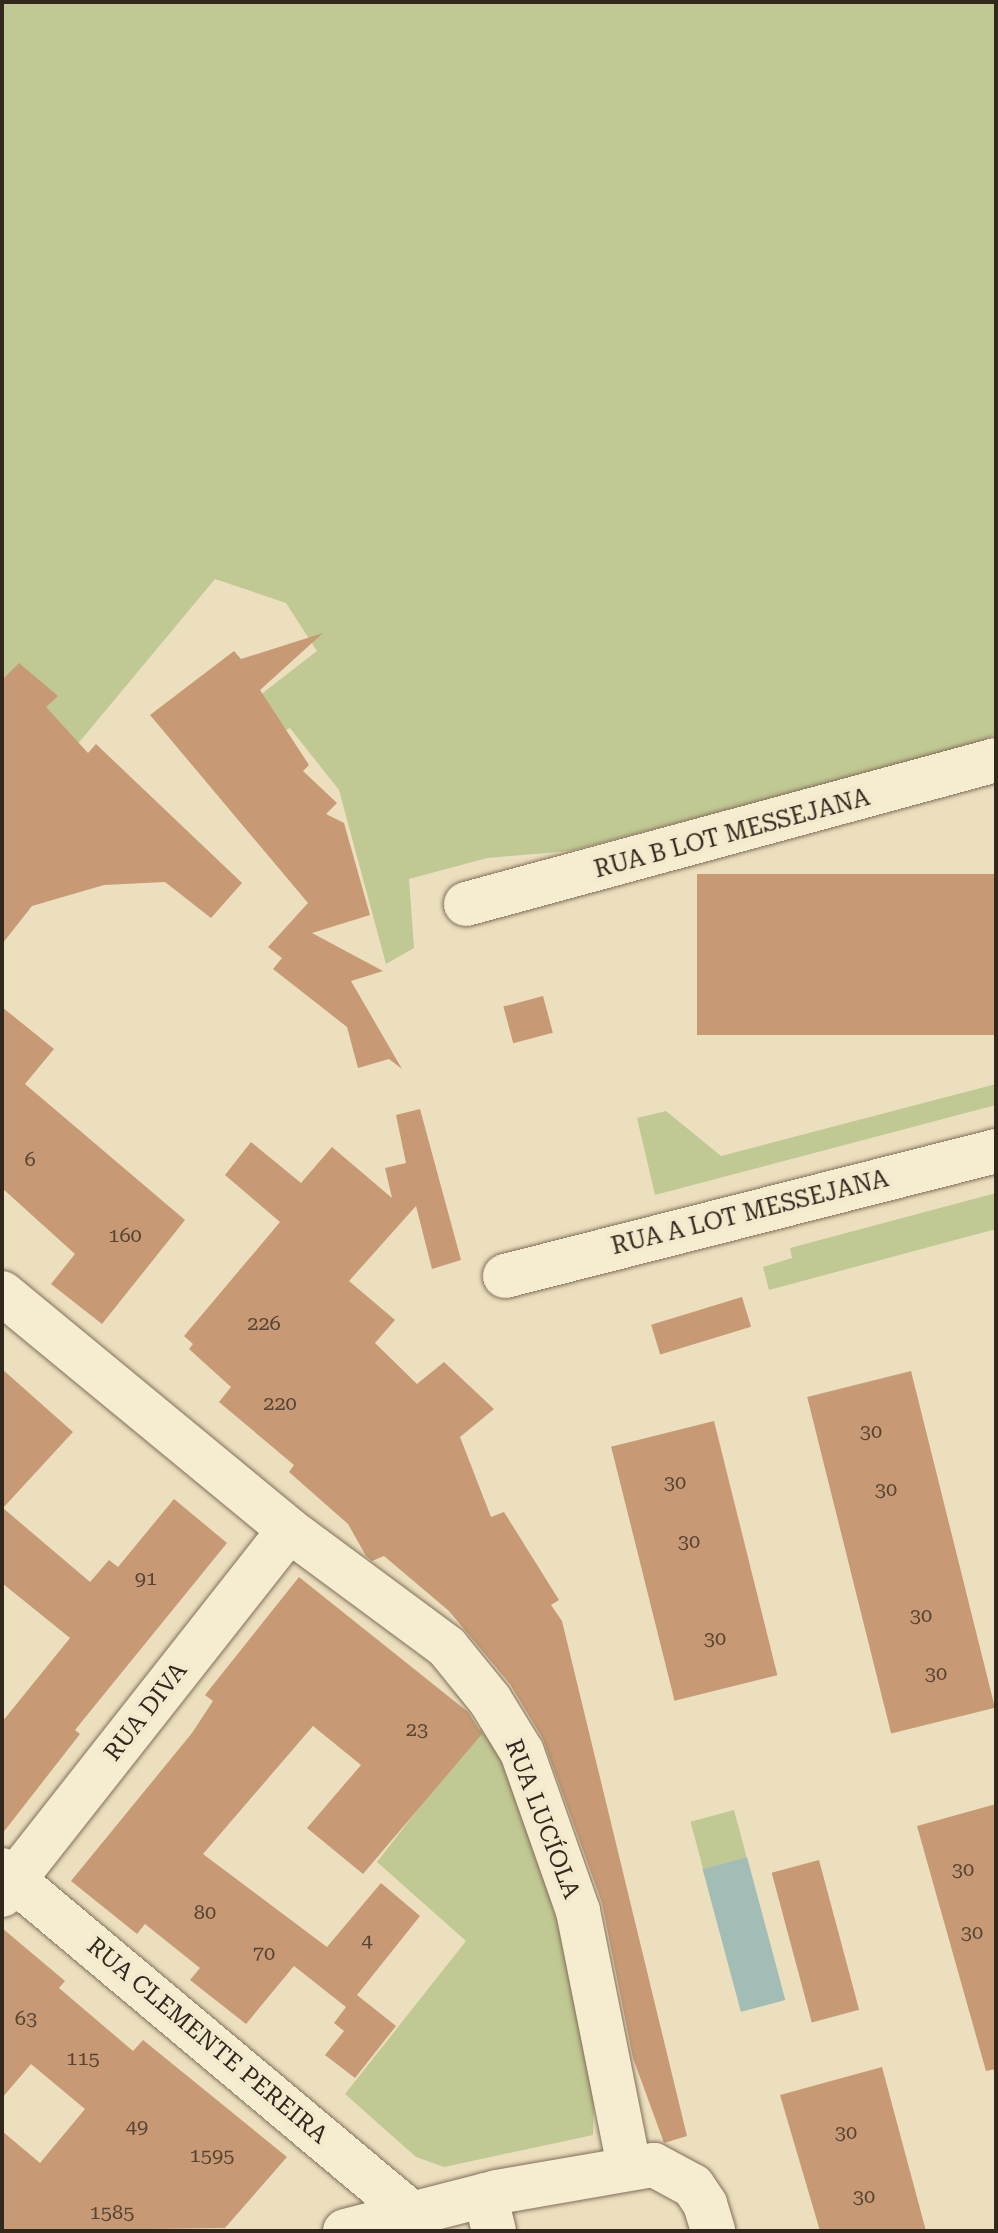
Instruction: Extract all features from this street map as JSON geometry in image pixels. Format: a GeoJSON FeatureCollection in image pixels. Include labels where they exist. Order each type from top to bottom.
{"type":"FeatureCollection","features":[{"type":"Feature","properties":{"kind":"street","name":"RUA B LOT MESSEJANA"},"geometry":{"type":"LineString","coordinates":[[466,904],[996,760]]}},
{"type":"Feature","properties":{"kind":"street","name":"RUA A LOT MESSEJANA"},"geometry":{"type":"LineString","coordinates":[[505,1276],[996,1151]]}},
{"type":"Feature","properties":{"kind":"street","name":"RUA LUCÍOLA"},"geometry":{"type":"LineString","coordinates":[[2,1293],[289,1530],[447,1647],[522,1752],[578,1911],[629,2167]]}},
{"type":"Feature","properties":{"kind":"street","name":"RUA DIVA"},"geometry":{"type":"LineString","coordinates":[[6,1881],[289,1530]]}},
{"type":"Feature","properties":{"kind":"street","name":"RUA CLEMENTE PEREIRA"},"geometry":{"type":"LineString","coordinates":[[6,1881],[411,2213]]}},
{"type":"Feature","properties":{"kind":"street"},"geometry":{"type":"LineString","coordinates":[[345,2231],[411,2213],[489,2213],[629,2167],[654,2165],[693,2186],[705,2204],[713,2231]]}},
{"type":"Feature","properties":{"kind":"green space"},"geometry":{"type":"Polygon","coordinates":[[[2,2],[996,2],[996,734],[971,746],[570,851],[487,858],[409,879],[414,948],[386,964],[339,790],[290,728],[274,736],[251,702],[317,651],[286,603],[215,579],[76,746],[2,697],[2,2]]]}},
{"type":"Feature","properties":{"kind":"green space"},"geometry":{"type":"Polygon","coordinates":[[[996,1084],[996,1105],[655,1195],[637,1118],[666,1111],[721,1156],[996,1084]]]}},
{"type":"Feature","properties":{"kind":"green space"},"geometry":{"type":"Polygon","coordinates":[[[996,1193],[996,1229],[769,1290],[763,1267],[792,1258],[790,1248],[996,1193]]]}},
{"type":"Feature","properties":{"kind":"green space"},"geometry":{"type":"Polygon","coordinates":[[[488,1719],[509,1769],[561,1934],[594,2097],[593,2135],[444,2167],[416,2157],[345,2094],[466,1941],[377,1862],[488,1719]]]}},
{"type":"Feature","properties":{"kind":"green space"},"geometry":{"type":"Polygon","coordinates":[[[734,1810],[747,1857],[703,1869],[691,1822],[734,1810]]]}},
{"type":"Feature","properties":{"kind":"water"},"geometry":{"type":"Polygon","coordinates":[[[747,1857],[785,2000],[741,2012],[703,1869],[747,1857]]]}},
{"type":"Feature","properties":{"kind":"building"},"geometry":{"type":"Polygon","coordinates":[[[323,633],[260,690],[309,765],[303,771],[337,803],[326,814],[344,823],[370,915],[312,933],[383,971],[351,981],[402,1069],[389,1059],[358,1068],[347,1027],[273,969],[282,958],[268,947],[308,903],[150,715],[234,651],[241,659],[323,633]]]}},
{"type":"Feature","properties":{"kind":"building"},"geometry":{"type":"Polygon","coordinates":[[[19,663],[58,696],[46,707],[88,753],[96,744],[242,883],[211,918],[165,882],[104,885],[32,906],[2,944],[2,680],[19,663]]]}},
{"type":"Feature","properties":{"kind":"building"},"geometry":{"type":"Polygon","coordinates":[[[697,874],[996,874],[996,1035],[697,1035],[697,874]]]}},
{"type":"Feature","properties":{"kind":"building"},"geometry":{"type":"Polygon","coordinates":[[[543,996],[553,1033],[513,1043],[503,1007],[543,996]]]}},
{"type":"Feature","properties":{"kind":"building"},"geometry":{"type":"Polygon","coordinates":[[[2,1007],[54,1049],[25,1084],[185,1220],[102,1324],[51,1284],[75,1254],[2,1188],[2,1007]]]}},
{"type":"Feature","properties":{"kind":"building"},"geometry":{"type":"Polygon","coordinates":[[[420,1109],[461,1260],[432,1269],[416,1206],[349,1281],[395,1320],[375,1343],[417,1384],[444,1362],[494,1409],[460,1437],[491,1517],[504,1512],[559,1600],[551,1605],[562,1621],[687,2136],[664,2143],[633,2058],[602,1903],[543,1739],[510,1684],[449,1611],[384,1556],[372,1561],[366,1556],[348,1524],[289,1472],[294,1465],[219,1402],[231,1387],[189,1349],[193,1344],[184,1336],[280,1222],[225,1175],[251,1142],[301,1183],[332,1147],[392,1198],[385,1168],[406,1163],[396,1115],[420,1109]]]}},
{"type":"Feature","properties":{"kind":"building"},"geometry":{"type":"Polygon","coordinates":[[[742,1297],[751,1327],[660,1354],[651,1325],[742,1297]]]}},
{"type":"Feature","properties":{"kind":"building"},"geometry":{"type":"Polygon","coordinates":[[[2,1369],[73,1432],[3,1508],[90,1582],[109,1560],[118,1567],[174,1499],[227,1543],[75,1730],[80,1734],[2,1834],[2,1722],[70,1638],[2,1583],[2,1369]]]}},
{"type":"Feature","properties":{"kind":"building"},"geometry":{"type":"Polygon","coordinates":[[[911,1371],[995,1708],[891,1734],[807,1397],[911,1371]]]}},
{"type":"Feature","properties":{"kind":"building"},"geometry":{"type":"Polygon","coordinates":[[[714,1421],[777,1675],[675,1701],[611,1447],[714,1421]]]}},
{"type":"Feature","properties":{"kind":"building"},"geometry":{"type":"Polygon","coordinates":[[[299,1577],[468,1712],[482,1734],[363,1874],[307,1828],[361,1765],[313,1726],[203,1854],[327,1947],[381,1883],[420,1916],[357,1995],[396,2026],[355,2078],[325,2055],[344,2031],[334,2023],[346,2007],[294,1966],[246,2024],[190,1980],[200,1968],[145,1924],[137,1934],[71,1881],[192,1733],[213,1701],[205,1695],[299,1577]]]}},
{"type":"Feature","properties":{"kind":"building"},"geometry":{"type":"Polygon","coordinates":[[[996,1804],[996,2069],[986,2071],[917,1826],[996,1804]]]}},
{"type":"Feature","properties":{"kind":"building"},"geometry":{"type":"Polygon","coordinates":[[[819,1860],[859,2010],[812,2022],[772,1873],[819,1860]]]}},
{"type":"Feature","properties":{"kind":"building"},"geometry":{"type":"Polygon","coordinates":[[[2,1928],[65,1981],[59,1988],[133,2051],[143,2040],[287,2157],[225,2228],[2,2231],[2,2131],[40,2163],[85,2109],[31,2064],[2,2098],[2,1928]]]}},
{"type":"Feature","properties":{"kind":"building"},"geometry":{"type":"Polygon","coordinates":[[[882,2067],[926,2231],[820,2231],[780,2095],[882,2067]]]}}]}
